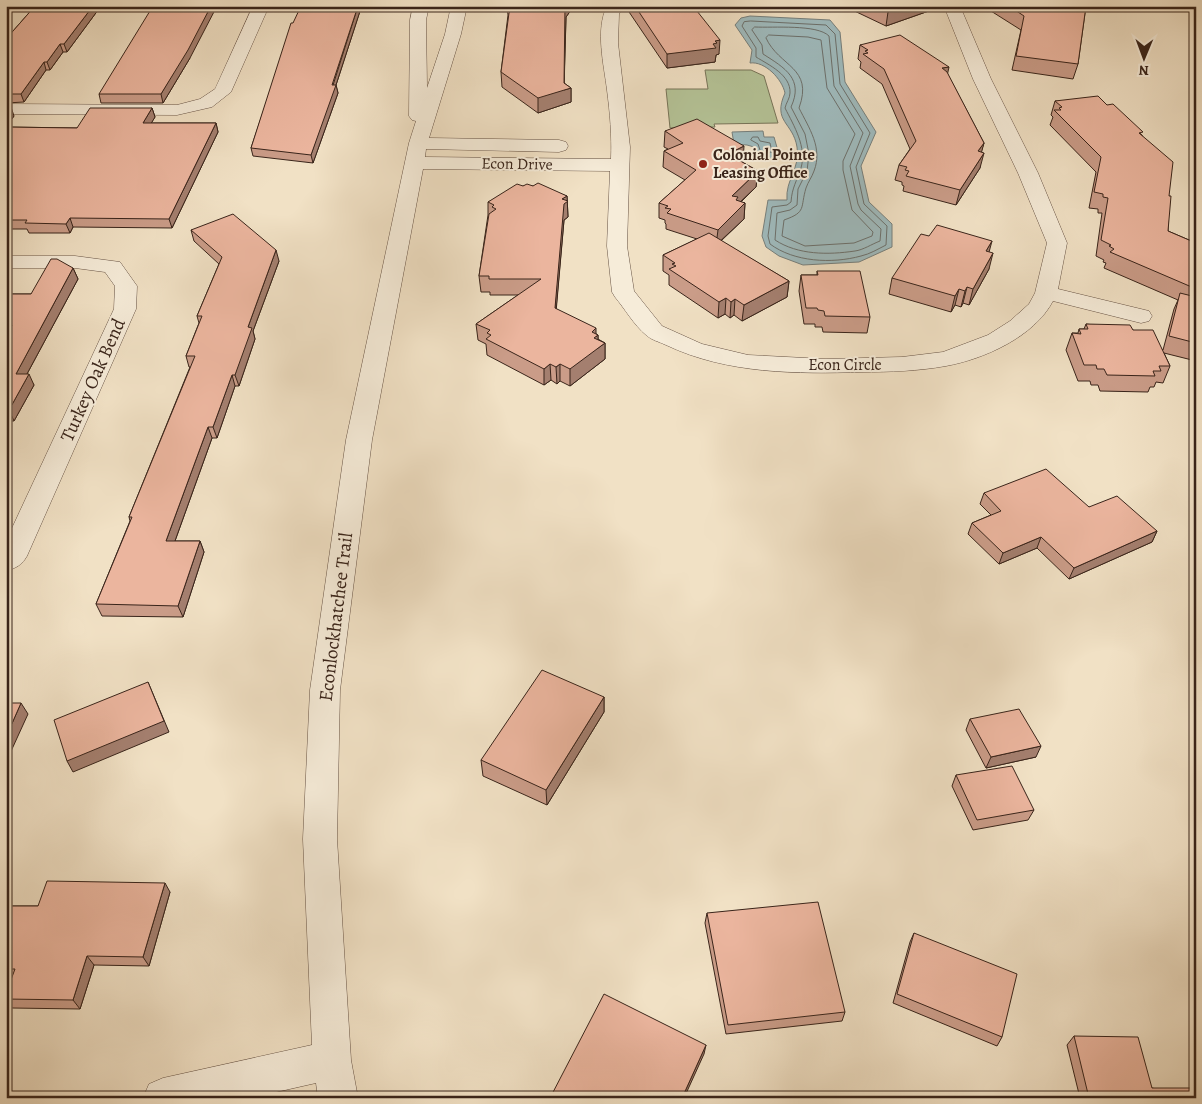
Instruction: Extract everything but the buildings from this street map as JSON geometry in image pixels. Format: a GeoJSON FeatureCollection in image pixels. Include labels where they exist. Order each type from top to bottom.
{"type":"FeatureCollection","features":[{"type":"Feature","properties":{"kind":"street"},"geometry":{"type":"LineString","coordinates":[[6,109],[177,110],[206,103],[222,92],[261,6]]}},
{"type":"Feature","properties":{"kind":"street","name":"Econlockhatchee Trail"},"geometry":{"type":"LineString","coordinates":[[416,153],[418,20],[421,6]]}},
{"type":"Feature","properties":{"kind":"street","name":"Econlockhatchee Trail"},"geometry":{"type":"LineString","coordinates":[[338,1098],[332,1060],[320,840],[325,690],[355,459],[416,153],[453,34],[459,6]]}},
{"type":"Feature","properties":{"kind":"street","name":"Econ Circle"},"geometry":{"type":"LineString","coordinates":[[615,6],[611,14],[610,43],[618,100],[614,153],[617,246],[623,292],[654,331],[695,350],[748,362],[786,365],[887,366],[945,359],[996,340],[1038,308],[1046,292],[1057,243],[1028,173],[982,79],[952,6]]}},
{"type":"Feature","properties":{"kind":"street","name":"Econ Drive"},"geometry":{"type":"LineString","coordinates":[[416,153],[573,146]]}},
{"type":"Feature","properties":{"kind":"street","name":"Econ Drive"},"geometry":{"type":"LineString","coordinates":[[416,153],[614,153]]}},
{"type":"Feature","properties":{"kind":"street","name":"Turkey Oak Bend"},"geometry":{"type":"LineString","coordinates":[[6,262],[75,262],[112,267],[126,286],[125,309],[13,556],[6,561]]}},
{"type":"Feature","properties":{"kind":"street"},"geometry":{"type":"LineString","coordinates":[[1046,292],[1141,316]]}},
{"type":"Feature","properties":{"kind":"street"},"geometry":{"type":"LineString","coordinates":[[163,1098],[332,1060]]}},
{"type":"Feature","properties":{"kind":"green space"},"geometry":{"type":"Polygon","coordinates":[[[705,70],[751,70],[764,76],[778,123],[714,124],[715,127],[670,128],[666,89],[708,89],[705,70]]]}},
{"type":"Feature","properties":{"kind":"water"},"geometry":{"type":"Polygon","coordinates":[[[750,16],[830,20],[840,32],[845,82],[876,132],[861,166],[869,202],[892,224],[892,247],[859,262],[803,265],[779,256],[766,247],[762,236],[768,200],[787,200],[788,186],[798,154],[795,139],[782,116],[781,110],[785,93],[783,88],[777,77],[767,68],[756,63],[750,63],[752,50],[735,25],[741,18],[750,16]]]}},
{"type":"Feature","properties":{"kind":"water"},"geometry":{"type":"Polygon","coordinates":[[[763,131],[764,137],[774,137],[780,158],[756,159],[754,147],[734,144],[732,132],[763,131]]]}},
{"type":"Feature","properties":{"kind":"place","name":"Colonial Pointe Leasing Office"},"geometry":{"type":"Point","coordinates":[703,164]}}]}
